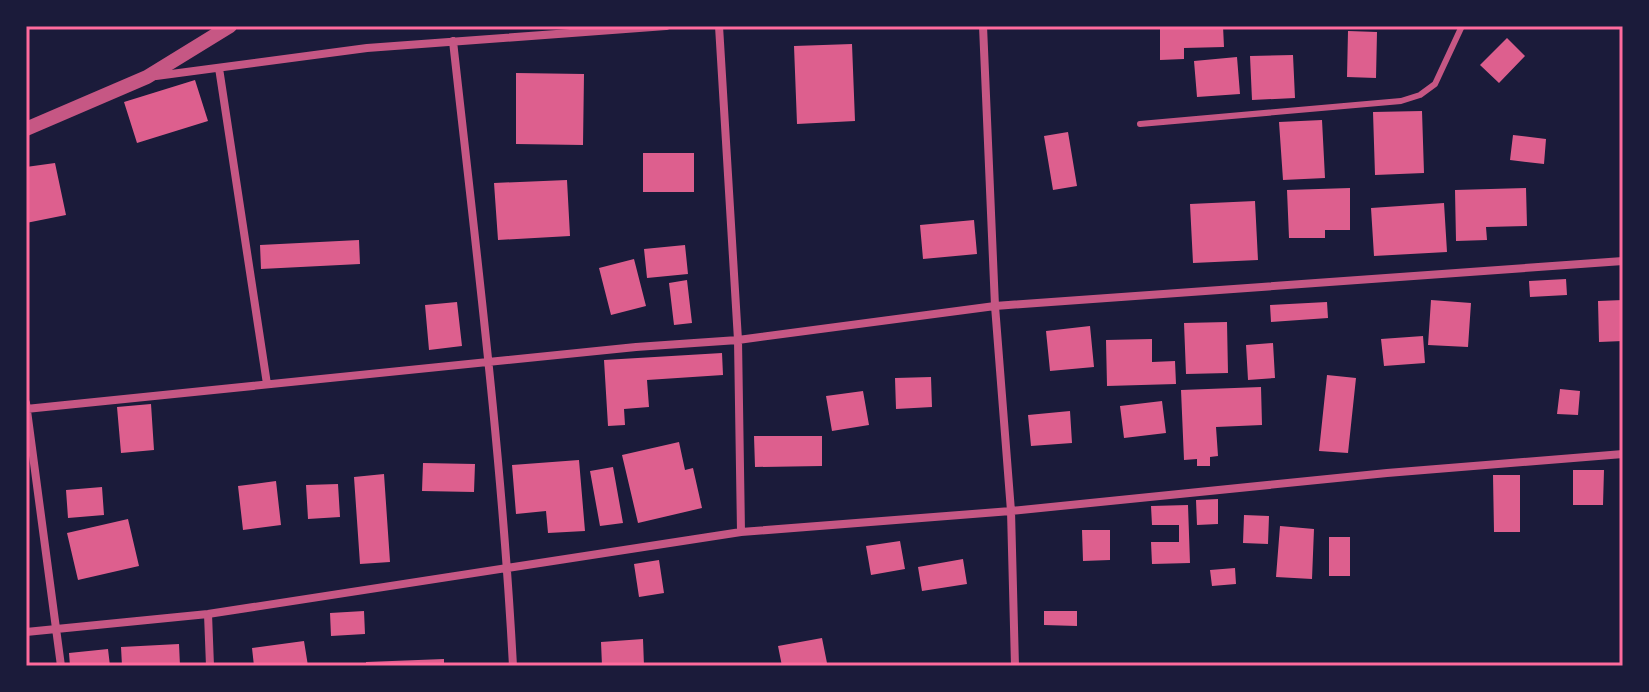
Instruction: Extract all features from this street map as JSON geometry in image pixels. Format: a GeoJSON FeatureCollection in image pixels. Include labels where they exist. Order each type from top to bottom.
{"type":"FeatureCollection","features":[{"type":"Feature","properties":{"kind":"street"},"geometry":{"type":"LineString","coordinates":[[26,129],[147,77],[230,26]]}},
{"type":"Feature","properties":{"kind":"street"},"geometry":{"type":"LineString","coordinates":[[147,77],[367,48],[666,26]]}},
{"type":"Feature","properties":{"kind":"street"},"geometry":{"type":"LineString","coordinates":[[719,26],[738,340],[741,532]]}},
{"type":"Feature","properties":{"kind":"street"},"geometry":{"type":"LineString","coordinates":[[983,26],[995,306],[1011,511],[1015,666]]}},
{"type":"Feature","properties":{"kind":"street"},"geometry":{"type":"LineString","coordinates":[[453,41],[508,568],[513,666]]}},
{"type":"Feature","properties":{"kind":"street"},"geometry":{"type":"LineString","coordinates":[[219,68],[267,384]]}},
{"type":"Feature","properties":{"kind":"street"},"geometry":{"type":"LineString","coordinates":[[61,666],[26,407],[738,340],[995,306],[1623,261]]}},
{"type":"Feature","properties":{"kind":"street"},"geometry":{"type":"LineString","coordinates":[[26,632],[208,614],[741,532],[1011,511],[1387,473],[1623,454]]}},
{"type":"Feature","properties":{"kind":"street"},"geometry":{"type":"LineString","coordinates":[[208,614],[210,666]]}},
{"type":"Feature","properties":{"kind":"lane"},"geometry":{"type":"LineString","coordinates":[[1140,124],[1401,101],[1420,95],[1435,84],[1462,26]]}},
{"type":"Feature","properties":{"kind":"building"},"geometry":{"type":"Polygon","coordinates":[[[1160,26],[1223,26],[1224,47],[1184,48],[1184,59],[1160,60],[1160,26]]]}},
{"type":"Feature","properties":{"kind":"building"},"geometry":{"type":"Polygon","coordinates":[[[1348,31],[1377,32],[1376,78],[1347,77],[1348,31]]]}},
{"type":"Feature","properties":{"kind":"building"},"geometry":{"type":"Polygon","coordinates":[[[1507,38],[1525,56],[1499,83],[1480,65],[1507,38]]]}},
{"type":"Feature","properties":{"kind":"building"},"geometry":{"type":"Polygon","coordinates":[[[852,44],[855,121],[797,124],[794,46],[852,44]]]}},
{"type":"Feature","properties":{"kind":"building"},"geometry":{"type":"Polygon","coordinates":[[[1293,55],[1295,98],[1252,100],[1250,56],[1293,55]]]}},
{"type":"Feature","properties":{"kind":"building"},"geometry":{"type":"Polygon","coordinates":[[[1237,57],[1240,94],[1197,97],[1194,61],[1237,57]]]}},
{"type":"Feature","properties":{"kind":"building"},"geometry":{"type":"Polygon","coordinates":[[[516,73],[584,74],[583,145],[516,144],[516,73]]]}},
{"type":"Feature","properties":{"kind":"building"},"geometry":{"type":"Polygon","coordinates":[[[195,80],[208,121],[137,143],[124,102],[195,80]]]}},
{"type":"Feature","properties":{"kind":"building"},"geometry":{"type":"Polygon","coordinates":[[[1422,111],[1424,173],[1375,175],[1373,112],[1422,111]]]}},
{"type":"Feature","properties":{"kind":"building"},"geometry":{"type":"Polygon","coordinates":[[[1322,120],[1325,178],[1283,180],[1279,122],[1322,120]]]}},
{"type":"Feature","properties":{"kind":"building"},"geometry":{"type":"Polygon","coordinates":[[[1068,132],[1077,186],[1053,190],[1044,136],[1068,132]]]}},
{"type":"Feature","properties":{"kind":"building"},"geometry":{"type":"Polygon","coordinates":[[[1513,135],[1546,139],[1544,164],[1510,160],[1513,135]]]}},
{"type":"Feature","properties":{"kind":"building"},"geometry":{"type":"Polygon","coordinates":[[[643,153],[694,153],[694,192],[643,192],[643,153]]]}},
{"type":"Feature","properties":{"kind":"building"},"geometry":{"type":"Polygon","coordinates":[[[55,163],[66,215],[26,223],[26,167],[55,163]]]}},
{"type":"Feature","properties":{"kind":"building"},"geometry":{"type":"Polygon","coordinates":[[[567,180],[570,236],[498,240],[494,183],[567,180]]]}},
{"type":"Feature","properties":{"kind":"building"},"geometry":{"type":"Polygon","coordinates":[[[1350,188],[1350,230],[1325,230],[1325,238],[1289,238],[1287,190],[1350,188]]]}},
{"type":"Feature","properties":{"kind":"building"},"geometry":{"type":"Polygon","coordinates":[[[1526,188],[1527,226],[1486,227],[1487,240],[1456,241],[1455,190],[1526,188]]]}},
{"type":"Feature","properties":{"kind":"building"},"geometry":{"type":"Polygon","coordinates":[[[1255,201],[1258,260],[1193,263],[1190,204],[1255,201]]]}},
{"type":"Feature","properties":{"kind":"building"},"geometry":{"type":"Polygon","coordinates":[[[1444,203],[1447,252],[1374,256],[1371,208],[1444,203]]]}},
{"type":"Feature","properties":{"kind":"building"},"geometry":{"type":"Polygon","coordinates":[[[974,220],[977,254],[923,259],[920,225],[974,220]]]}},
{"type":"Feature","properties":{"kind":"building"},"geometry":{"type":"Polygon","coordinates":[[[359,240],[360,264],[261,269],[260,245],[359,240]]]}},
{"type":"Feature","properties":{"kind":"building"},"geometry":{"type":"Polygon","coordinates":[[[685,245],[688,274],[647,278],[644,249],[685,245]]]}},
{"type":"Feature","properties":{"kind":"building"},"geometry":{"type":"Polygon","coordinates":[[[634,259],[646,306],[611,315],[599,268],[634,259]]]}},
{"type":"Feature","properties":{"kind":"building"},"geometry":{"type":"Polygon","coordinates":[[[1566,279],[1567,295],[1530,297],[1529,281],[1566,279]]]}},
{"type":"Feature","properties":{"kind":"building"},"geometry":{"type":"Polygon","coordinates":[[[687,280],[692,323],[674,325],[669,283],[687,280]]]}},
{"type":"Feature","properties":{"kind":"building"},"geometry":{"type":"Polygon","coordinates":[[[1431,300],[1471,303],[1468,347],[1428,345],[1431,300]]]}},
{"type":"Feature","properties":{"kind":"building"},"geometry":{"type":"Polygon","coordinates":[[[1623,300],[1623,341],[1599,342],[1598,301],[1623,300]]]}},
{"type":"Feature","properties":{"kind":"building"},"geometry":{"type":"Polygon","coordinates":[[[457,302],[462,346],[429,350],[425,305],[457,302]]]}},
{"type":"Feature","properties":{"kind":"building"},"geometry":{"type":"Polygon","coordinates":[[[1327,302],[1328,318],[1271,322],[1270,305],[1327,302]]]}},
{"type":"Feature","properties":{"kind":"building"},"geometry":{"type":"Polygon","coordinates":[[[1227,322],[1228,373],[1186,374],[1184,323],[1227,322]]]}},
{"type":"Feature","properties":{"kind":"building"},"geometry":{"type":"Polygon","coordinates":[[[1090,326],[1094,367],[1050,371],[1046,331],[1090,326]]]}},
{"type":"Feature","properties":{"kind":"building"},"geometry":{"type":"Polygon","coordinates":[[[1423,336],[1425,363],[1384,366],[1381,339],[1423,336]]]}},
{"type":"Feature","properties":{"kind":"building"},"geometry":{"type":"Polygon","coordinates":[[[1152,339],[1152,362],[1175,361],[1176,384],[1107,386],[1106,340],[1152,339]]]}},
{"type":"Feature","properties":{"kind":"building"},"geometry":{"type":"Polygon","coordinates":[[[1273,343],[1275,378],[1248,380],[1246,345],[1273,343]]]}},
{"type":"Feature","properties":{"kind":"building"},"geometry":{"type":"Polygon","coordinates":[[[722,353],[723,375],[647,380],[649,407],[624,409],[625,425],[608,426],[604,360],[722,353]]]}},
{"type":"Feature","properties":{"kind":"building"},"geometry":{"type":"Polygon","coordinates":[[[1327,375],[1356,378],[1348,453],[1319,451],[1327,375]]]}},
{"type":"Feature","properties":{"kind":"building"},"geometry":{"type":"Polygon","coordinates":[[[931,377],[932,407],[896,409],[895,378],[931,377]]]}},
{"type":"Feature","properties":{"kind":"building"},"geometry":{"type":"Polygon","coordinates":[[[1261,387],[1262,425],[1216,427],[1218,456],[1210,457],[1210,466],[1197,466],[1197,459],[1184,460],[1181,390],[1261,387]]]}},
{"type":"Feature","properties":{"kind":"building"},"geometry":{"type":"Polygon","coordinates":[[[1560,389],[1580,391],[1578,415],[1557,414],[1560,389]]]}},
{"type":"Feature","properties":{"kind":"building"},"geometry":{"type":"Polygon","coordinates":[[[863,391],[869,425],[832,431],[826,396],[863,391]]]}},
{"type":"Feature","properties":{"kind":"building"},"geometry":{"type":"Polygon","coordinates":[[[1162,401],[1166,433],[1124,438],[1120,406],[1162,401]]]}},
{"type":"Feature","properties":{"kind":"building"},"geometry":{"type":"Polygon","coordinates":[[[151,404],[154,450],[121,453],[117,407],[151,404]]]}},
{"type":"Feature","properties":{"kind":"building"},"geometry":{"type":"Polygon","coordinates":[[[1070,411],[1072,443],[1031,446],[1028,415],[1070,411]]]}},
{"type":"Feature","properties":{"kind":"building"},"geometry":{"type":"Polygon","coordinates":[[[754,436],[822,436],[822,466],[755,467],[754,436]]]}},
{"type":"Feature","properties":{"kind":"building"},"geometry":{"type":"Polygon","coordinates":[[[679,442],[685,470],[693,468],[702,508],[638,523],[622,455],[679,442]]]}},
{"type":"Feature","properties":{"kind":"building"},"geometry":{"type":"Polygon","coordinates":[[[579,460],[585,531],[548,533],[546,511],[516,514],[512,465],[579,460]]]}},
{"type":"Feature","properties":{"kind":"building"},"geometry":{"type":"Polygon","coordinates":[[[423,463],[475,464],[474,492],[422,491],[423,463]]]}},
{"type":"Feature","properties":{"kind":"building"},"geometry":{"type":"Polygon","coordinates":[[[613,467],[623,523],[600,526],[590,471],[613,467]]]}},
{"type":"Feature","properties":{"kind":"building"},"geometry":{"type":"Polygon","coordinates":[[[1573,470],[1604,470],[1603,505],[1573,505],[1573,470]]]}},
{"type":"Feature","properties":{"kind":"building"},"geometry":{"type":"Polygon","coordinates":[[[384,474],[390,562],[360,564],[354,477],[384,474]]]}},
{"type":"Feature","properties":{"kind":"building"},"geometry":{"type":"Polygon","coordinates":[[[1493,475],[1520,475],[1520,532],[1494,532],[1493,475]]]}},
{"type":"Feature","properties":{"kind":"building"},"geometry":{"type":"Polygon","coordinates":[[[276,481],[281,525],[243,530],[238,486],[276,481]]]}},
{"type":"Feature","properties":{"kind":"building"},"geometry":{"type":"Polygon","coordinates":[[[338,484],[340,517],[308,519],[306,485],[338,484]]]}},
{"type":"Feature","properties":{"kind":"building"},"geometry":{"type":"Polygon","coordinates":[[[102,487],[104,515],[68,518],[66,490],[102,487]]]}},
{"type":"Feature","properties":{"kind":"building"},"geometry":{"type":"Polygon","coordinates":[[[1218,499],[1218,524],[1197,525],[1196,500],[1218,499]]]}},
{"type":"Feature","properties":{"kind":"building"},"geometry":{"type":"Polygon","coordinates":[[[1188,505],[1190,563],[1152,564],[1151,542],[1179,542],[1179,525],[1152,525],[1151,506],[1188,505]]]}},
{"type":"Feature","properties":{"kind":"building"},"geometry":{"type":"Polygon","coordinates":[[[1244,515],[1269,516],[1268,544],[1243,543],[1244,515]]]}},
{"type":"Feature","properties":{"kind":"building"},"geometry":{"type":"Polygon","coordinates":[[[128,519],[139,566],[78,580],[67,533],[128,519]]]}},
{"type":"Feature","properties":{"kind":"building"},"geometry":{"type":"Polygon","coordinates":[[[1280,526],[1314,529],[1312,579],[1276,577],[1280,526]]]}},
{"type":"Feature","properties":{"kind":"building"},"geometry":{"type":"Polygon","coordinates":[[[1082,530],[1110,530],[1110,560],[1083,561],[1082,530]]]}},
{"type":"Feature","properties":{"kind":"building"},"geometry":{"type":"Polygon","coordinates":[[[1329,537],[1350,537],[1350,576],[1329,576],[1329,537]]]}},
{"type":"Feature","properties":{"kind":"building"},"geometry":{"type":"Polygon","coordinates":[[[900,541],[905,569],[871,575],[866,546],[900,541]]]}},
{"type":"Feature","properties":{"kind":"building"},"geometry":{"type":"Polygon","coordinates":[[[963,559],[967,584],[922,591],[918,567],[963,559]]]}},
{"type":"Feature","properties":{"kind":"building"},"geometry":{"type":"Polygon","coordinates":[[[659,560],[664,593],[639,597],[634,564],[659,560]]]}},
{"type":"Feature","properties":{"kind":"building"},"geometry":{"type":"Polygon","coordinates":[[[1235,568],[1236,584],[1212,586],[1210,570],[1235,568]]]}},
{"type":"Feature","properties":{"kind":"building"},"geometry":{"type":"Polygon","coordinates":[[[364,611],[365,634],[331,636],[330,613],[364,611]]]}},
{"type":"Feature","properties":{"kind":"building"},"geometry":{"type":"Polygon","coordinates":[[[1044,611],[1077,611],[1077,626],[1044,625],[1044,611]]]}},
{"type":"Feature","properties":{"kind":"building"},"geometry":{"type":"Polygon","coordinates":[[[822,638],[827,663],[782,666],[778,646],[822,638]]]}},
{"type":"Feature","properties":{"kind":"building"},"geometry":{"type":"Polygon","coordinates":[[[643,639],[644,666],[602,666],[601,642],[643,639]]]}},
{"type":"Feature","properties":{"kind":"building"},"geometry":{"type":"Polygon","coordinates":[[[304,641],[308,666],[254,666],[252,648],[304,641]]]}},
{"type":"Feature","properties":{"kind":"building"},"geometry":{"type":"Polygon","coordinates":[[[179,644],[180,666],[122,666],[121,647],[179,644]]]}},
{"type":"Feature","properties":{"kind":"building"},"geometry":{"type":"Polygon","coordinates":[[[108,649],[110,666],[70,666],[69,653],[108,649]]]}},
{"type":"Feature","properties":{"kind":"building"},"geometry":{"type":"Polygon","coordinates":[[[444,659],[444,666],[366,666],[366,662],[444,659]]]}}]}
